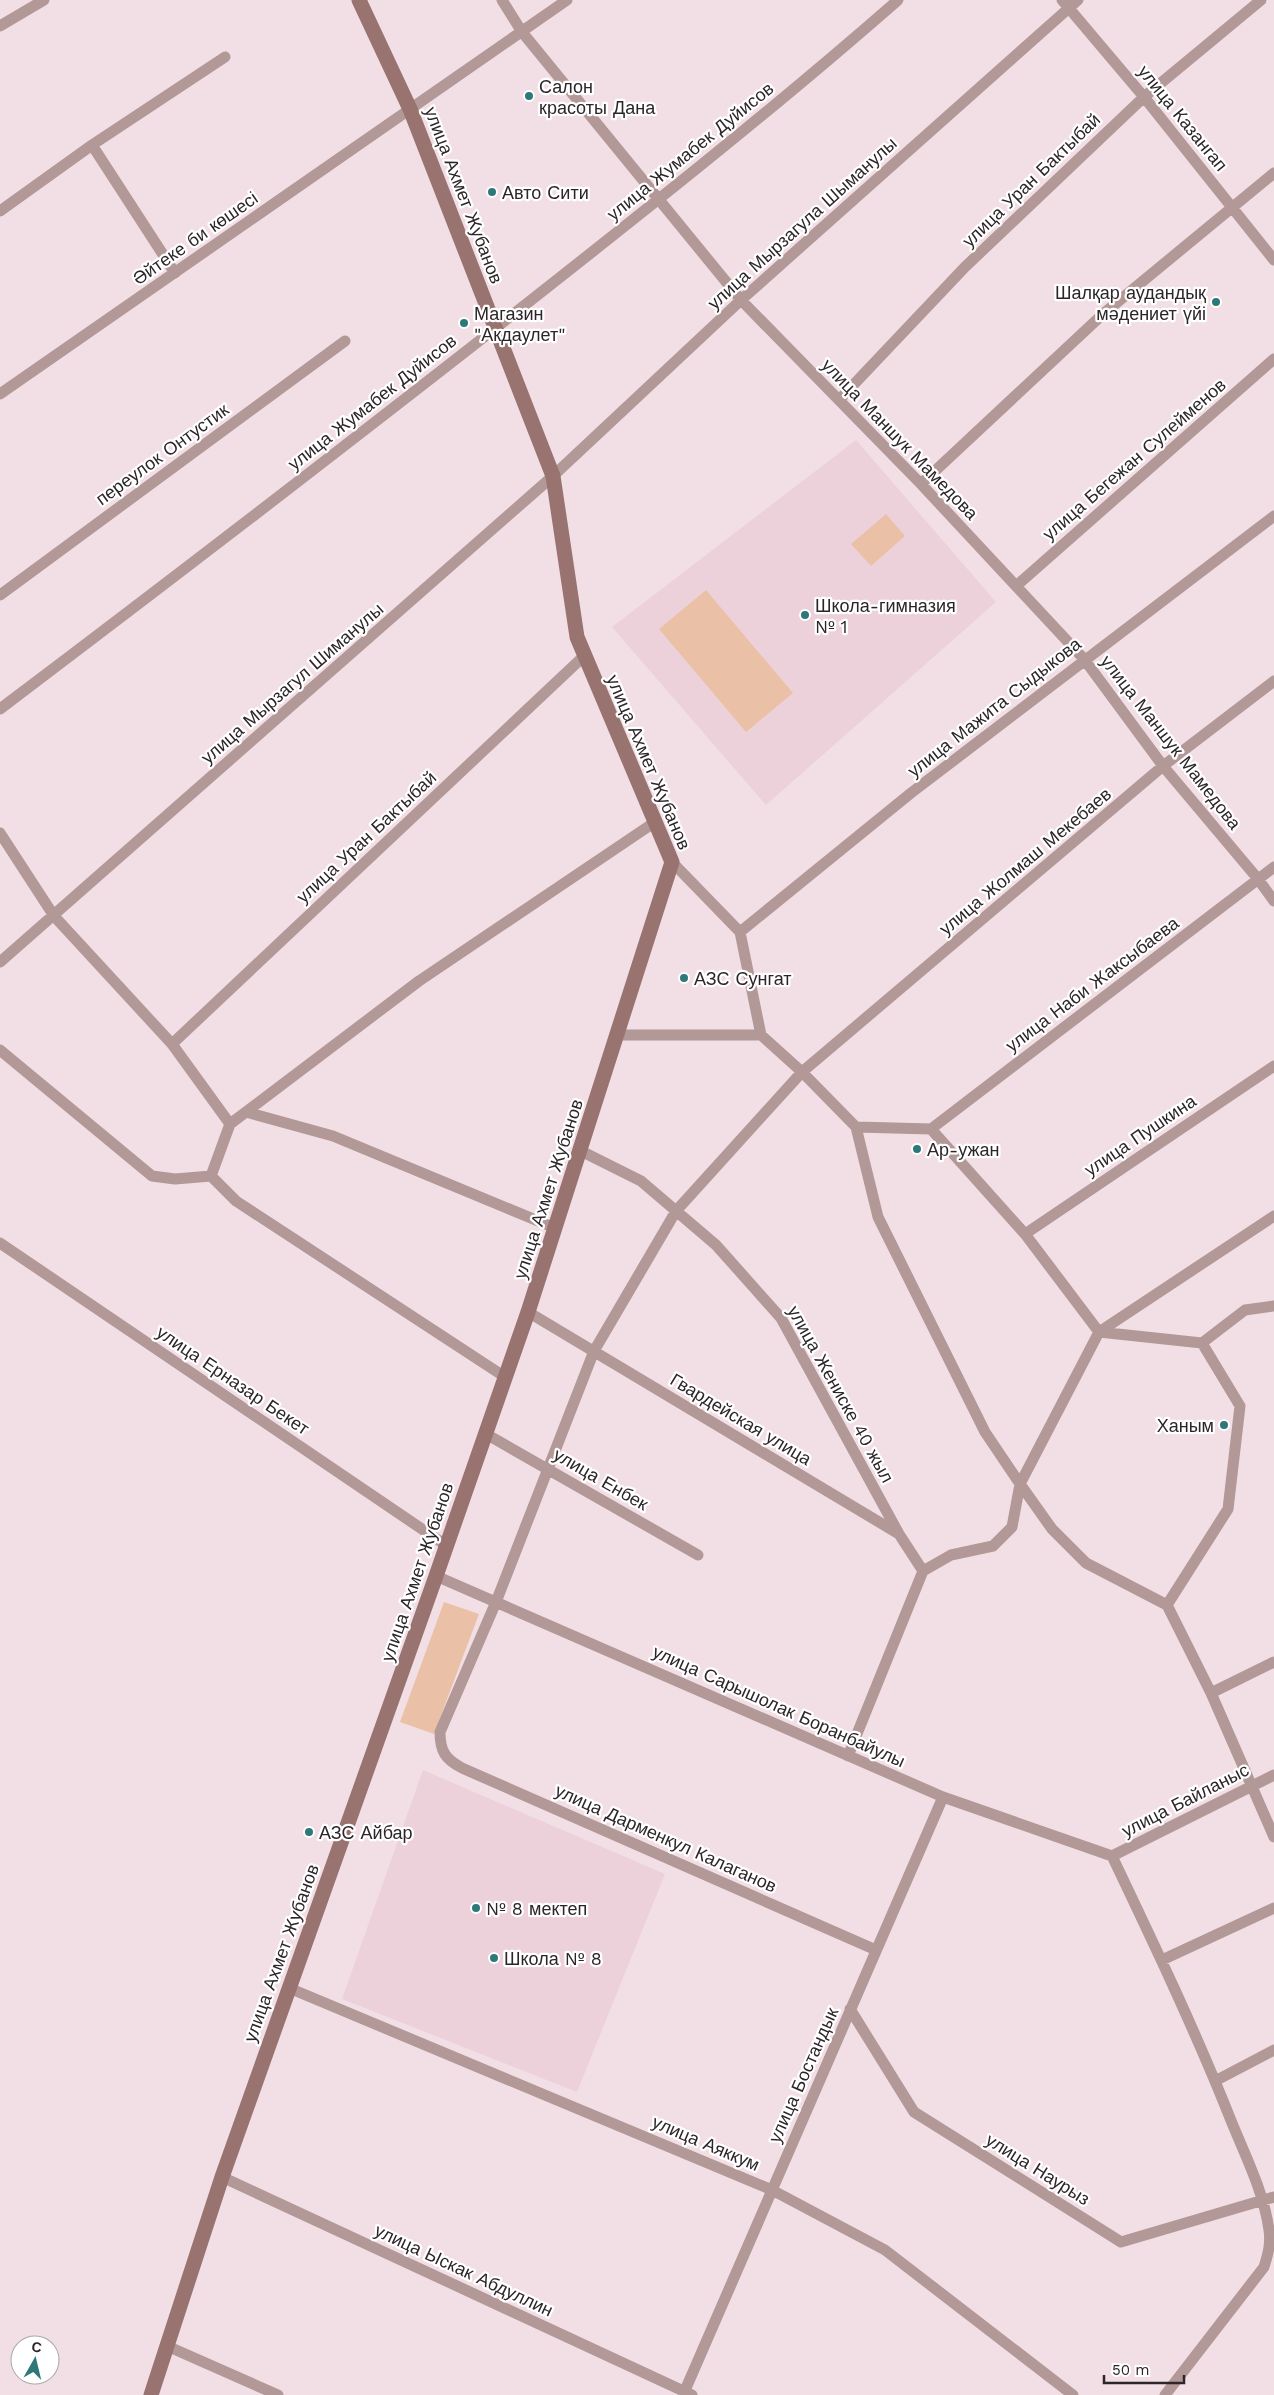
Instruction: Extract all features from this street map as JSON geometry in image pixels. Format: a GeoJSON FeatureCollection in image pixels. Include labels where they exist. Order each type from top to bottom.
{"type":"FeatureCollection","features":[{"type":"Feature","properties":{"kind":"main road","name":"улица Ахмет Жубанов"},"geometry":{"type":"LineString","coordinates":[[151,2395],[222,2177],[447,1546],[528,1312],[672,862],[577,637],[553,476],[410,109],[359,0]]}},
{"type":"Feature","properties":{"kind":"street"},"geometry":{"type":"LineString","coordinates":[[0,26],[44,0]]}},
{"type":"Feature","properties":{"kind":"street","name":"улица Маншук Мамедова"},"geometry":{"type":"LineString","coordinates":[[502,0],[522,32],[741,300],[921,484],[1084,659],[1163,766],[1258,879],[1274,901]]}},
{"type":"Feature","properties":{"kind":"street","name":"Әйтеке би көшесі"},"geometry":{"type":"LineString","coordinates":[[0,394],[567,0]]}},
{"type":"Feature","properties":{"kind":"street","name":"улица Жумабек Дуйисов"},"geometry":{"type":"LineString","coordinates":[[0,709],[289,490],[496,328],[813,74],[898,0]]}},
{"type":"Feature","properties":{"kind":"street","name":"улица Мырзагула Шыманулы"},"geometry":{"type":"LineString","coordinates":[[553,476],[741,300],[1065,4],[1078,0]]}},
{"type":"Feature","properties":{"kind":"street","name":"улица Уран Бактыбай"},"geometry":{"type":"LineString","coordinates":[[839,400],[965,267],[1144,97],[1260,0]]}},
{"type":"Feature","properties":{"kind":"street","name":"улица Казангап"},"geometry":{"type":"LineString","coordinates":[[1065,4],[1144,97],[1274,260]]}},
{"type":"Feature","properties":{"kind":"street"},"geometry":{"type":"LineString","coordinates":[[0,211],[92,145],[225,57]]}},
{"type":"Feature","properties":{"kind":"street"},"geometry":{"type":"LineString","coordinates":[[92,145],[175,273]]}},
{"type":"Feature","properties":{"kind":"street"},"geometry":{"type":"LineString","coordinates":[[921,484],[1103,314],[1274,173]]}},
{"type":"Feature","properties":{"kind":"street","name":"переулок Онтустик"},"geometry":{"type":"LineString","coordinates":[[0,596],[345,342]]}},
{"type":"Feature","properties":{"kind":"street","name":"улица Бегежан Сулейменов"},"geometry":{"type":"LineString","coordinates":[[1016,586],[1274,359]]}},
{"type":"Feature","properties":{"kind":"street","name":"улица Мырзагул Шиманулы"},"geometry":{"type":"LineString","coordinates":[[54,916],[553,476]]}},
{"type":"Feature","properties":{"kind":"street","name":"улица Мажита Сыдыкова"},"geometry":{"type":"LineString","coordinates":[[740,932],[912,792],[1274,516]]}},
{"type":"Feature","properties":{"kind":"street","name":"улица Уран Бактыбай"},"geometry":{"type":"LineString","coordinates":[[172,1044],[584,656]]}},
{"type":"Feature","properties":{"kind":"street","name":"улица Жолмаш Мекебаев"},"geometry":{"type":"LineString","coordinates":[[444,1754],[440,1745],[440,1732],[496,1602],[594,1351],[676,1211],[802,1072],[1163,766],[1274,681]]}},
{"type":"Feature","properties":{"kind":"street"},"geometry":{"type":"LineString","coordinates":[[211,1176],[230,1124],[419,981],[655,822]]}},
{"type":"Feature","properties":{"kind":"street"},"geometry":{"type":"LineString","coordinates":[[0,833],[54,916],[172,1044],[230,1124]]}},
{"type":"Feature","properties":{"kind":"street"},"geometry":{"type":"LineString","coordinates":[[672,862],[740,932],[761,1036],[802,1072],[856,1127],[878,1217],[985,1432],[1052,1529],[1086,1563],[1167,1605],[1211,1693],[1274,1837]]}},
{"type":"Feature","properties":{"kind":"street","name":"улица Наби Жаксыбаева"},"geometry":{"type":"LineString","coordinates":[[931,1129],[1274,867]]}},
{"type":"Feature","properties":{"kind":"street"},"geometry":{"type":"LineString","coordinates":[[0,962],[54,916]]}},
{"type":"Feature","properties":{"kind":"street"},"geometry":{"type":"LineString","coordinates":[[616,1035],[761,1036]]}},
{"type":"Feature","properties":{"kind":"street"},"geometry":{"type":"LineString","coordinates":[[0,1050],[152,1176],[175,1179],[211,1176],[236,1201],[505,1377]]}},
{"type":"Feature","properties":{"kind":"street","name":"улица Пушкина"},"geometry":{"type":"LineString","coordinates":[[1025,1234],[1274,1066]]}},
{"type":"Feature","properties":{"kind":"street"},"geometry":{"type":"LineString","coordinates":[[246,1112],[333,1136],[555,1228]]}},
{"type":"Feature","properties":{"kind":"street"},"geometry":{"type":"LineString","coordinates":[[856,1127],[931,1129],[1025,1234],[1099,1332],[1202,1343],[1245,1310],[1274,1306]]}},
{"type":"Feature","properties":{"kind":"street","name":"улица Жениске 40 жыл"},"geometry":{"type":"LineString","coordinates":[[580,1150],[641,1181],[716,1245],[781,1318],[899,1534]]}},
{"type":"Feature","properties":{"kind":"street"},"geometry":{"type":"LineString","coordinates":[[848,1756],[923,1571],[951,1555],[993,1546],[1012,1527],[1020,1484],[1099,1332],[1274,1216]]}},
{"type":"Feature","properties":{"kind":"street","name":"улица Ерназар Бекет"},"geometry":{"type":"LineString","coordinates":[[0,1243],[447,1546]]}},
{"type":"Feature","properties":{"kind":"street","name":"Гвардейская улица"},"geometry":{"type":"LineString","coordinates":[[528,1312],[899,1534],[923,1571]]}},
{"type":"Feature","properties":{"kind":"street"},"geometry":{"type":"LineString","coordinates":[[1167,1605],[1228,1508],[1240,1406],[1202,1343]]}},
{"type":"Feature","properties":{"kind":"street","name":"улица Енбек"},"geometry":{"type":"LineString","coordinates":[[486,1434],[698,1555]]}},
{"type":"Feature","properties":{"kind":"street","name":"улица Сарышолак Боранбайулы"},"geometry":{"type":"LineString","coordinates":[[436,1576],[943,1796],[1112,1856]]}},
{"type":"Feature","properties":{"kind":"street"},"geometry":{"type":"LineString","coordinates":[[1211,1693],[1274,1662]]}},
{"type":"Feature","properties":{"kind":"street","name":"улица Дарменкул Калаганов"},"geometry":{"type":"LineString","coordinates":[[444,1754],[462,1768],[876,1950]]}},
{"type":"Feature","properties":{"kind":"street","name":"улица Байланыс"},"geometry":{"type":"LineString","coordinates":[[1112,1856],[1274,1775]]}},
{"type":"Feature","properties":{"kind":"street","name":"улица Бостандык"},"geometry":{"type":"LineString","coordinates":[[686,2394],[772,2190],[943,1796]]}},
{"type":"Feature","properties":{"kind":"street"},"geometry":{"type":"LineString","coordinates":[[1112,1856],[1162,1960],[1268,2199],[1270,2246],[1264,2267],[1165,2395]]}},
{"type":"Feature","properties":{"kind":"street"},"geometry":{"type":"LineString","coordinates":[[1162,1960],[1274,1908]]}},
{"type":"Feature","properties":{"kind":"street","name":"улица Аяккум"},"geometry":{"type":"LineString","coordinates":[[289,1988],[772,2190],[886,2250],[1073,2395]]}},
{"type":"Feature","properties":{"kind":"street","name":"улица Наурыз"},"geometry":{"type":"LineString","coordinates":[[850,2009],[914,2112],[1121,2242],[1268,2199]]}},
{"type":"Feature","properties":{"kind":"street"},"geometry":{"type":"LineString","coordinates":[[1215,2081],[1274,2050]]}},
{"type":"Feature","properties":{"kind":"street","name":"улица Ыскак Абдуллин"},"geometry":{"type":"LineString","coordinates":[[222,2177],[686,2394]]}},
{"type":"Feature","properties":{"kind":"street"},"geometry":{"type":"LineString","coordinates":[[167,2346],[278,2395]]}},
{"type":"Feature","properties":{"kind":"shaded area","name":"Школа-гимназия № 1"},"geometry":{"type":"Polygon","coordinates":[[[856,440],[996,602],[766,805],[612,627],[856,440]]]}},
{"type":"Feature","properties":{"kind":"shaded area"},"geometry":{"type":"Polygon","coordinates":[[[886,514],[905,536],[871,566],[851,544],[886,514]]]}},
{"type":"Feature","properties":{"kind":"shaded area"},"geometry":{"type":"Polygon","coordinates":[[[706,590],[793,693],[746,732],[659,629],[706,590]]]}},
{"type":"Feature","properties":{"kind":"shaded area"},"geometry":{"type":"Polygon","coordinates":[[[444,1602],[479,1614],[434,1734],[400,1722],[444,1602]]]}},
{"type":"Feature","properties":{"kind":"shaded area","name":"Школа № 8"},"geometry":{"type":"Polygon","coordinates":[[[423,1770],[665,1874],[577,2092],[342,1999],[423,1770]]]}},
{"type":"Feature","properties":{"kind":"place","name":"Салон красоты Дана"},"geometry":{"type":"Point","coordinates":[529,96]}},
{"type":"Feature","properties":{"kind":"place","name":"Авто Сити"},"geometry":{"type":"Point","coordinates":[492,192]}},
{"type":"Feature","properties":{"kind":"place","name":"Шалқар аудандық мәдениет үйі"},"geometry":{"type":"Point","coordinates":[1216,302]}},
{"type":"Feature","properties":{"kind":"place","name":"Магазин \"Акдаулет\""},"geometry":{"type":"Point","coordinates":[464,323]}},
{"type":"Feature","properties":{"kind":"place","name":"Школа-гимназия № 1"},"geometry":{"type":"Point","coordinates":[805,615]}},
{"type":"Feature","properties":{"kind":"place","name":"АЗС Сунгат"},"geometry":{"type":"Point","coordinates":[684,978]}},
{"type":"Feature","properties":{"kind":"place","name":"Ар-ужан"},"geometry":{"type":"Point","coordinates":[917,1149]}},
{"type":"Feature","properties":{"kind":"place","name":"Ханым"},"geometry":{"type":"Point","coordinates":[1224,1425]}},
{"type":"Feature","properties":{"kind":"place","name":"АЗС Айбар"},"geometry":{"type":"Point","coordinates":[309,1832]}},
{"type":"Feature","properties":{"kind":"place","name":"№ 8 мектеп"},"geometry":{"type":"Point","coordinates":[476,1908]}},
{"type":"Feature","properties":{"kind":"place","name":"Школа № 8"},"geometry":{"type":"Point","coordinates":[494,1958]}}]}
